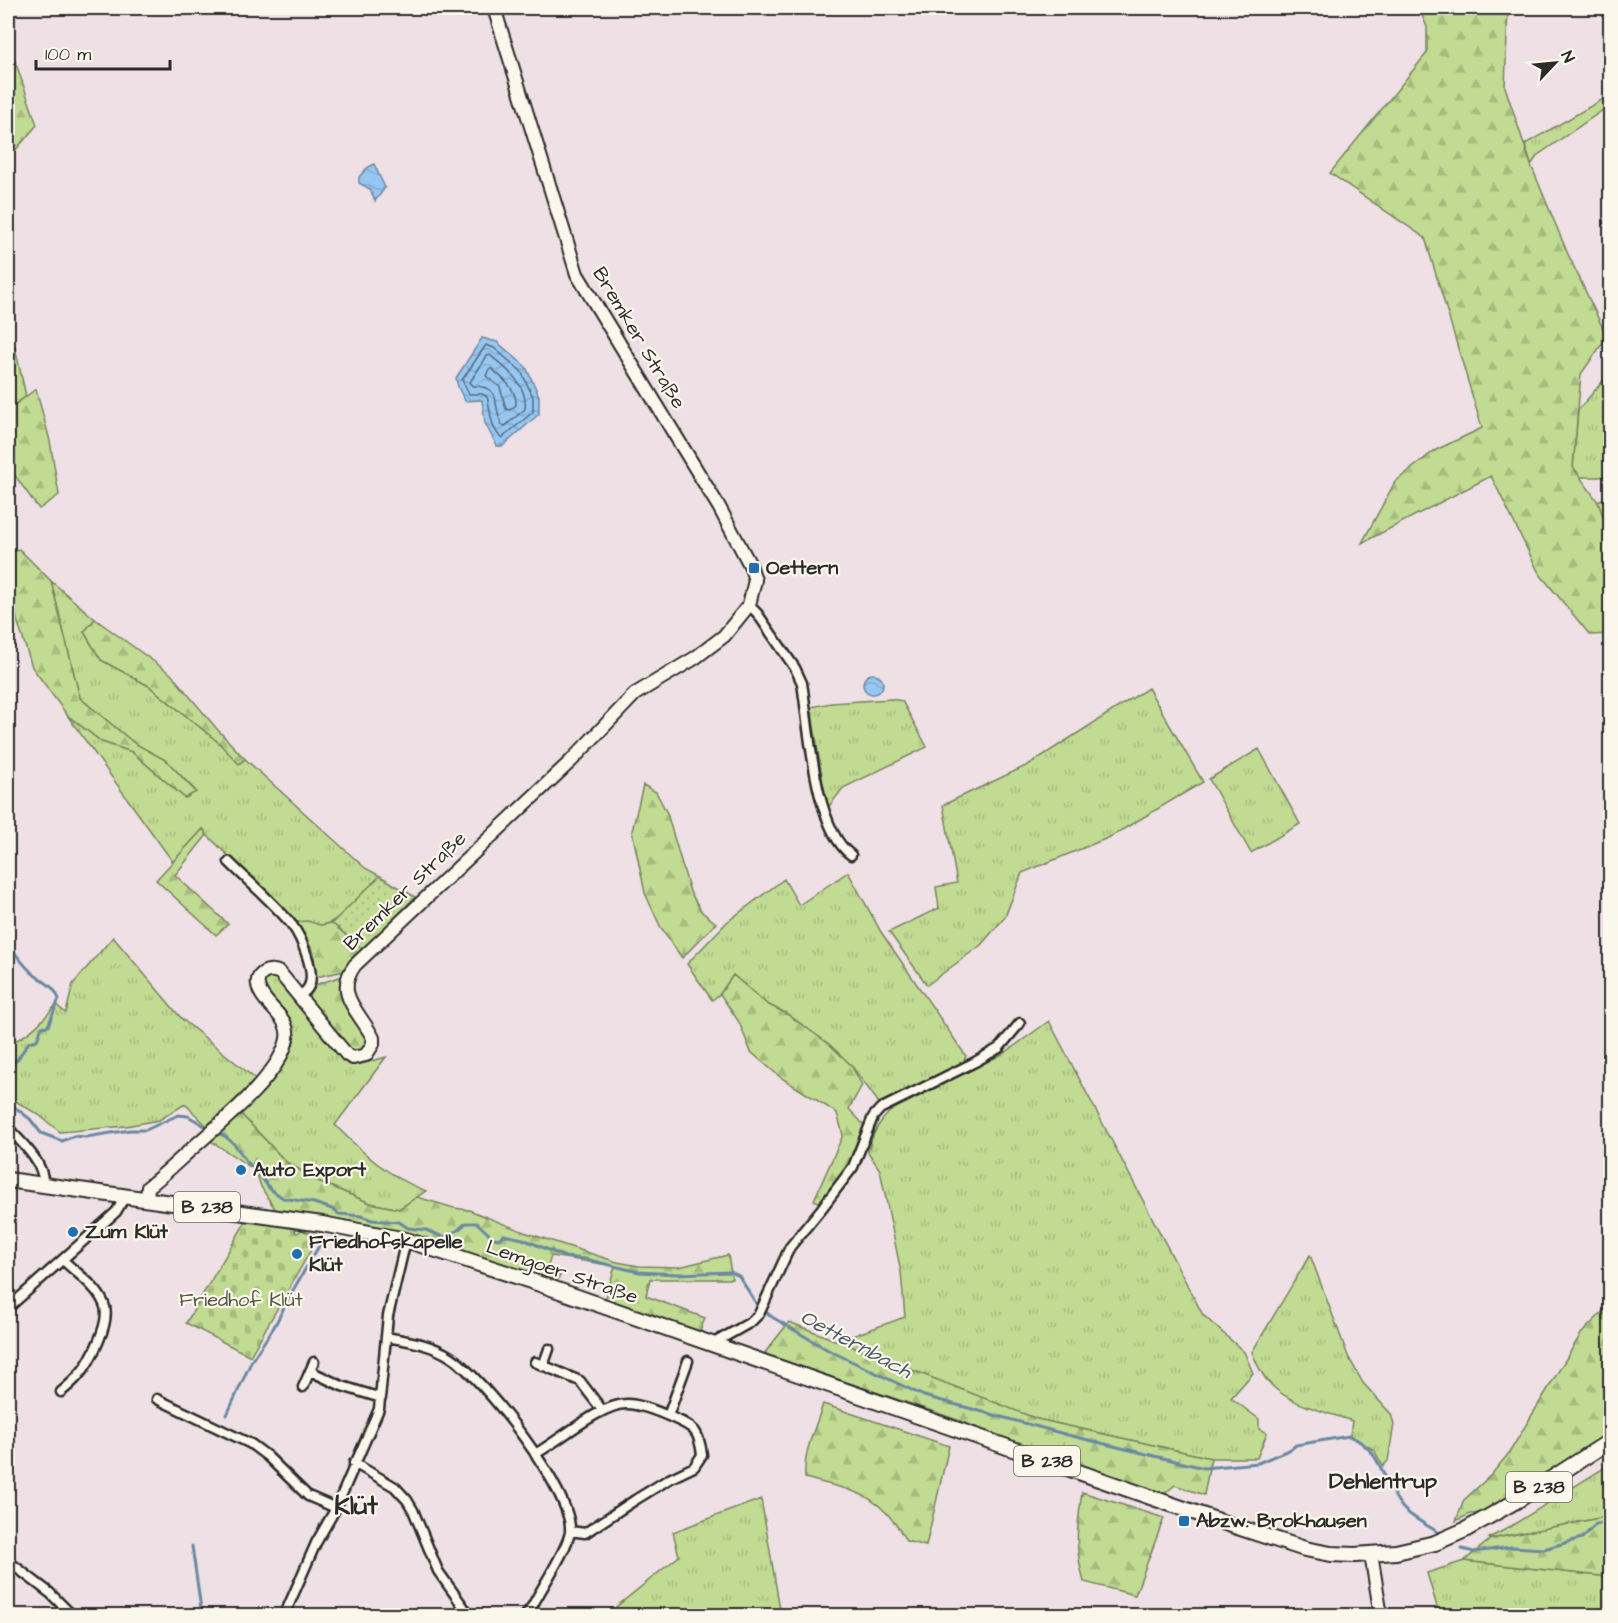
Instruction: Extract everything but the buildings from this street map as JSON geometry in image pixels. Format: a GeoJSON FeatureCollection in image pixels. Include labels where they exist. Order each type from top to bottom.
{"type":"FeatureCollection","features":[{"type":"Feature","properties":{"kind":"main road","name":"Lemgoer Straße"},"geometry":{"type":"LineString","coordinates":[[8,1180],[331,1225],[406,1240],[1278,1541],[1331,1554],[1371,1554],[1419,1547],[1449,1538],[1518,1500],[1611,1441]]}},
{"type":"Feature","properties":{"kind":"street","name":"Bremker Straße"},"geometry":{"type":"LineString","coordinates":[[147,1199],[148,1187],[211,1132],[271,1071],[286,1045],[286,1026],[259,989],[260,975],[268,970],[278,971],[347,1055],[353,1058],[366,1055],[373,1044],[373,1038],[348,998],[346,989],[349,973],[355,965],[571,761],[635,694],[695,658],[724,636],[749,605],[755,580],[750,565],[719,507],[577,274],[494,8]]}},
{"type":"Feature","properties":{"kind":"street"},"geometry":{"type":"LineString","coordinates":[[749,605],[763,622],[802,682],[817,784],[824,812],[844,850],[851,855]]}},
{"type":"Feature","properties":{"kind":"street"},"geometry":{"type":"LineString","coordinates":[[229,862],[297,934],[308,958],[311,980],[306,991],[300,996]]}},
{"type":"Feature","properties":{"kind":"street"},"geometry":{"type":"LineString","coordinates":[[711,1344],[751,1322],[759,1314],[790,1247],[853,1167],[868,1126],[880,1109],[999,1048],[1020,1023]]}},
{"type":"Feature","properties":{"kind":"street"},"geometry":{"type":"LineString","coordinates":[[8,1128],[39,1165],[44,1178],[43,1184]]}},
{"type":"Feature","properties":{"kind":"street"},"geometry":{"type":"LineString","coordinates":[[8,1308],[116,1212],[123,1195]]}},
{"type":"Feature","properties":{"kind":"street"},"geometry":{"type":"LineString","coordinates":[[284,1616],[316,1543],[336,1508],[379,1409],[391,1298],[406,1240]]}},
{"type":"Feature","properties":{"kind":"street"},"geometry":{"type":"LineString","coordinates":[[61,1392],[79,1376],[88,1362],[106,1317],[106,1309],[100,1295],[63,1260]]}},
{"type":"Feature","properties":{"kind":"street"},"geometry":{"type":"LineString","coordinates":[[386,1337],[427,1344],[452,1358],[482,1384],[535,1454],[568,1511],[570,1531],[556,1563],[525,1616]]}},
{"type":"Feature","properties":{"kind":"street"},"geometry":{"type":"LineString","coordinates":[[549,1349],[539,1364],[580,1381],[602,1410]]}},
{"type":"Feature","properties":{"kind":"street"},"geometry":{"type":"LineString","coordinates":[[668,1416],[688,1361]]}},
{"type":"Feature","properties":{"kind":"street"},"geometry":{"type":"LineString","coordinates":[[303,1387],[314,1362]]}},
{"type":"Feature","properties":{"kind":"street"},"geometry":{"type":"LineString","coordinates":[[310,1371],[342,1386],[381,1398]]}},
{"type":"Feature","properties":{"kind":"street"},"geometry":{"type":"LineString","coordinates":[[157,1399],[251,1444],[267,1456],[308,1496],[336,1508]]}},
{"type":"Feature","properties":{"kind":"street"},"geometry":{"type":"LineString","coordinates":[[535,1454],[549,1447],[602,1410],[626,1403],[642,1406],[668,1416],[695,1430],[702,1455],[694,1467],[669,1479],[585,1533],[570,1531]]}},
{"type":"Feature","properties":{"kind":"street"},"geometry":{"type":"LineString","coordinates":[[354,1463],[395,1487],[407,1500],[438,1571],[470,1616]]}},
{"type":"Feature","properties":{"kind":"street"},"geometry":{"type":"LineString","coordinates":[[1371,1554],[1381,1616]]}},
{"type":"Feature","properties":{"kind":"street"},"geometry":{"type":"LineString","coordinates":[[8,1561],[50,1593],[73,1616]]}},
{"type":"Feature","properties":{"kind":"green space"},"geometry":{"type":"Polygon","coordinates":[[[1419,8],[1508,8],[1505,87],[1531,165],[1567,252],[1607,337],[1581,374],[1573,467],[1598,502],[1610,537],[1610,634],[1590,635],[1539,573],[1491,476],[1362,543],[1395,482],[1434,451],[1482,428],[1425,238],[1330,173],[1427,53],[1427,27],[1419,8]]]}},
{"type":"Feature","properties":{"kind":"green space"},"geometry":{"type":"Polygon","coordinates":[[[8,55],[13,55],[37,125],[8,159],[8,55]]]}},
{"type":"Feature","properties":{"kind":"green space"},"geometry":{"type":"Polygon","coordinates":[[[1610,95],[1610,105],[1538,155],[1531,165],[1525,144],[1610,95]]]}},
{"type":"Feature","properties":{"kind":"green space"},"geometry":{"type":"Polygon","coordinates":[[[8,317],[26,396],[8,410],[8,317]]]}},
{"type":"Feature","properties":{"kind":"green space"},"geometry":{"type":"Polygon","coordinates":[[[1604,380],[1610,394],[1610,474],[1600,477],[1580,477],[1573,467],[1578,410],[1604,380]]]}},
{"type":"Feature","properties":{"kind":"green space"},"geometry":{"type":"Polygon","coordinates":[[[36,389],[50,441],[59,495],[39,509],[8,466],[8,410],[36,389]]]}},
{"type":"Feature","properties":{"kind":"green space"},"geometry":{"type":"Polygon","coordinates":[[[1610,493],[1610,537],[1598,502],[1610,493]]]}},
{"type":"Feature","properties":{"kind":"green space"},"geometry":{"type":"Polygon","coordinates":[[[19,549],[51,581],[80,698],[134,743],[167,761],[196,792],[185,798],[132,752],[102,742],[67,715],[32,667],[17,620],[8,575],[8,554],[19,549]]]}},
{"type":"Feature","properties":{"kind":"green space"},"geometry":{"type":"Polygon","coordinates":[[[51,581],[95,619],[84,632],[101,660],[149,686],[217,741],[239,763],[245,759],[365,868],[380,876],[344,913],[328,924],[297,922],[203,829],[173,862],[67,715],[102,742],[132,752],[185,798],[196,791],[167,761],[134,743],[80,698],[51,581]]]}},
{"type":"Feature","properties":{"kind":"green space"},"geometry":{"type":"Polygon","coordinates":[[[95,619],[171,674],[245,759],[239,764],[217,741],[149,686],[101,660],[84,632],[95,619]]]}},
{"type":"Feature","properties":{"kind":"green space"},"geometry":{"type":"Polygon","coordinates":[[[1148,688],[1203,782],[1110,837],[1022,873],[1005,917],[981,945],[927,985],[889,932],[939,908],[936,887],[957,883],[943,805],[1028,765],[1148,688]]]}},
{"type":"Feature","properties":{"kind":"green space"},"geometry":{"type":"Polygon","coordinates":[[[891,699],[902,701],[927,747],[843,788],[827,809],[811,707],[831,703],[891,699]]]}},
{"type":"Feature","properties":{"kind":"green space"},"geometry":{"type":"Polygon","coordinates":[[[1259,749],[1300,824],[1251,853],[1209,779],[1259,749]]]}},
{"type":"Feature","properties":{"kind":"green space"},"geometry":{"type":"Polygon","coordinates":[[[643,785],[656,792],[667,813],[690,892],[702,912],[716,923],[682,958],[660,926],[645,893],[632,831],[643,785]]]}},
{"type":"Feature","properties":{"kind":"green space"},"geometry":{"type":"Polygon","coordinates":[[[203,829],[207,835],[175,875],[228,924],[216,935],[156,880],[203,829]]]}},
{"type":"Feature","properties":{"kind":"green space"},"geometry":{"type":"Polygon","coordinates":[[[848,872],[881,932],[966,1056],[963,1063],[879,1103],[851,1065],[828,1044],[787,1014],[767,1004],[733,975],[720,994],[712,1000],[687,964],[727,922],[784,879],[799,905],[848,872]]]}},
{"type":"Feature","properties":{"kind":"green space"},"geometry":{"type":"Polygon","coordinates":[[[380,876],[415,897],[363,950],[332,923],[380,876]]]}},
{"type":"Feature","properties":{"kind":"green space"},"geometry":{"type":"Polygon","coordinates":[[[307,921],[321,925],[332,923],[363,950],[345,971],[315,977],[314,953],[297,922],[307,921]]]}},
{"type":"Feature","properties":{"kind":"green space"},"geometry":{"type":"Polygon","coordinates":[[[113,937],[182,1019],[258,1081],[207,1126],[185,1104],[159,1120],[126,1126],[60,1132],[39,1115],[12,1099],[11,1126],[8,1122],[8,1044],[28,1033],[56,1005],[66,1013],[73,984],[113,937]]]}},
{"type":"Feature","properties":{"kind":"green space"},"geometry":{"type":"Polygon","coordinates":[[[733,975],[767,1004],[787,1014],[829,1044],[851,1065],[862,1085],[849,1109],[864,1125],[855,1160],[820,1203],[814,1200],[843,1135],[837,1113],[780,1077],[751,1052],[739,1022],[720,994],[733,975]]]}},
{"type":"Feature","properties":{"kind":"green space"},"geometry":{"type":"Polygon","coordinates":[[[272,976],[280,979],[341,1055],[358,1065],[386,1057],[335,1125],[388,1171],[426,1191],[399,1209],[370,1203],[320,1182],[286,1162],[240,1113],[276,1074],[291,1050],[293,1038],[290,1021],[263,989],[266,978],[272,976]]]}},
{"type":"Feature","properties":{"kind":"green space"},"geometry":{"type":"Polygon","coordinates":[[[342,976],[344,998],[364,1032],[366,1040],[365,1049],[360,1052],[347,1047],[307,997],[315,985],[342,976]]]}},
{"type":"Feature","properties":{"kind":"green space"},"geometry":{"type":"Polygon","coordinates":[[[1049,1021],[1203,1315],[1244,1352],[1253,1373],[1231,1398],[1259,1419],[1259,1429],[1267,1433],[1257,1458],[1211,1458],[1037,1419],[838,1341],[905,1317],[901,1272],[880,1170],[868,1152],[879,1124],[892,1110],[1006,1052],[1049,1021]]]}},
{"type":"Feature","properties":{"kind":"green space"},"geometry":{"type":"Polygon","coordinates":[[[240,1113],[286,1162],[320,1182],[370,1203],[399,1209],[417,1197],[469,1210],[524,1232],[617,1262],[639,1266],[679,1267],[728,1255],[732,1279],[650,1279],[646,1296],[705,1318],[699,1334],[605,1301],[615,1266],[551,1256],[546,1272],[560,1276],[556,1283],[463,1251],[378,1226],[275,1209],[261,1187],[256,1171],[208,1139],[240,1113]]]}},
{"type":"Feature","properties":{"kind":"green space","name":"Friedhof Klüt"},"geometry":{"type":"Polygon","coordinates":[[[246,1221],[296,1228],[295,1232],[298,1233],[301,1230],[319,1236],[250,1356],[186,1323],[246,1221]]]}},
{"type":"Feature","properties":{"kind":"green space"},"geometry":{"type":"Polygon","coordinates":[[[1310,1255],[1348,1356],[1363,1383],[1391,1414],[1394,1424],[1388,1461],[1383,1466],[1374,1450],[1350,1435],[1352,1421],[1302,1404],[1279,1392],[1262,1373],[1252,1352],[1310,1255]]]}},
{"type":"Feature","properties":{"kind":"green space"},"geometry":{"type":"Polygon","coordinates":[[[1610,1304],[1610,1434],[1483,1513],[1470,1514],[1456,1521],[1464,1500],[1491,1475],[1509,1453],[1581,1334],[1610,1304]]]}},
{"type":"Feature","properties":{"kind":"green space"},"geometry":{"type":"Polygon","coordinates":[[[789,1322],[1037,1419],[1211,1458],[1204,1495],[1175,1485],[1164,1494],[1081,1467],[952,1418],[764,1354],[789,1322]]]}},
{"type":"Feature","properties":{"kind":"green space"},"geometry":{"type":"Polygon","coordinates":[[[823,1404],[949,1446],[926,1546],[906,1541],[886,1512],[864,1496],[805,1478],[808,1450],[823,1404]]]}},
{"type":"Feature","properties":{"kind":"green space"},"geometry":{"type":"Polygon","coordinates":[[[1610,1462],[1610,1516],[1489,1538],[1601,1470],[1610,1462]]]}},
{"type":"Feature","properties":{"kind":"green space"},"geometry":{"type":"Polygon","coordinates":[[[1082,1492],[1164,1518],[1135,1595],[1084,1582],[1077,1537],[1082,1492]]]}},
{"type":"Feature","properties":{"kind":"green space"},"geometry":{"type":"Polygon","coordinates":[[[761,1499],[781,1615],[621,1615],[616,1607],[679,1556],[673,1532],[761,1499]]]}},
{"type":"Feature","properties":{"kind":"green space"},"geometry":{"type":"Polygon","coordinates":[[[1610,1516],[1610,1577],[1464,1561],[1491,1539],[1610,1516]]]}},
{"type":"Feature","properties":{"kind":"green space"},"geometry":{"type":"Polygon","coordinates":[[[1464,1561],[1610,1577],[1610,1615],[1433,1615],[1438,1610],[1427,1573],[1464,1561]]]}},
{"type":"Feature","properties":{"kind":"water"},"geometry":{"type":"Polygon","coordinates":[[[374,164],[385,188],[375,201],[370,189],[359,183],[359,177],[374,164]]]}},
{"type":"Feature","properties":{"kind":"water"},"geometry":{"type":"Polygon","coordinates":[[[482,338],[497,342],[526,367],[539,396],[539,414],[503,446],[497,446],[485,423],[482,400],[465,401],[456,378],[482,338]]]}},
{"type":"Feature","properties":{"kind":"water"},"geometry":{"type":"Polygon","coordinates":[[[873,674],[880,677],[883,684],[880,691],[873,694],[866,691],[863,684],[866,677],[873,674]]]}},
{"type":"Feature","properties":{"kind":"waterway","name":"Oetternbach"},"geometry":{"type":"LineString","coordinates":[[8,944],[28,969],[52,988],[59,999],[48,1026],[42,1027],[37,1040],[29,1042],[17,1060],[8,1067]]}},
{"type":"Feature","properties":{"kind":"waterway","name":"Oetternbach"},"geometry":{"type":"LineString","coordinates":[[8,1102],[30,1119],[41,1133],[62,1141],[74,1136],[86,1137],[130,1130],[146,1130],[178,1115],[188,1116],[210,1129]]}},
{"type":"Feature","properties":{"kind":"waterway","name":"Oetternbach"},"geometry":{"type":"LineString","coordinates":[[216,1132],[235,1145],[270,1189],[283,1198],[314,1203],[339,1214],[399,1222],[408,1228],[426,1230],[443,1237],[458,1230],[466,1223],[477,1223],[492,1237],[498,1239],[504,1235],[523,1239],[565,1257],[585,1259],[639,1272],[677,1274],[731,1272],[739,1276],[757,1305],[772,1317],[828,1350],[924,1396],[1068,1435],[1204,1468],[1258,1463],[1296,1445],[1349,1436],[1369,1449],[1381,1467],[1395,1498],[1405,1511],[1438,1532]]}},
{"type":"Feature","properties":{"kind":"waterway"},"geometry":{"type":"LineString","coordinates":[[227,1415],[252,1360],[274,1327],[322,1241]]}},
{"type":"Feature","properties":{"kind":"waterway","name":"Oetternbach"},"geometry":{"type":"LineString","coordinates":[[1462,1549],[1474,1552],[1511,1547],[1544,1549],[1582,1538],[1596,1524],[1610,1523]]}},
{"type":"Feature","properties":{"kind":"waterway"},"geometry":{"type":"LineString","coordinates":[[192,1546],[202,1616]]}},
{"type":"Feature","properties":{"kind":"place","name":"Oettern"},"geometry":{"type":"Point","coordinates":[754,568]}},
{"type":"Feature","properties":{"kind":"place","name":"Auto Export"},"geometry":{"type":"Point","coordinates":[241,1170]}},
{"type":"Feature","properties":{"kind":"place","name":"Zum Klüt"},"geometry":{"type":"Point","coordinates":[73,1232]}},
{"type":"Feature","properties":{"kind":"place","name":"Friedhofskapelle Klüt"},"geometry":{"type":"Point","coordinates":[297,1254]}},
{"type":"Feature","properties":{"kind":"place","name":"Abzw. Brokhausen"},"geometry":{"type":"Point","coordinates":[1184,1521]}},
{"type":"Feature","properties":{"kind":"district","name":"Dehlentrup"},"geometry":{"type":"Point","coordinates":[1383,1481]}},
{"type":"Feature","properties":{"kind":"district","name":"Klüt"},"geometry":{"type":"Point","coordinates":[356,1506]}}]}
